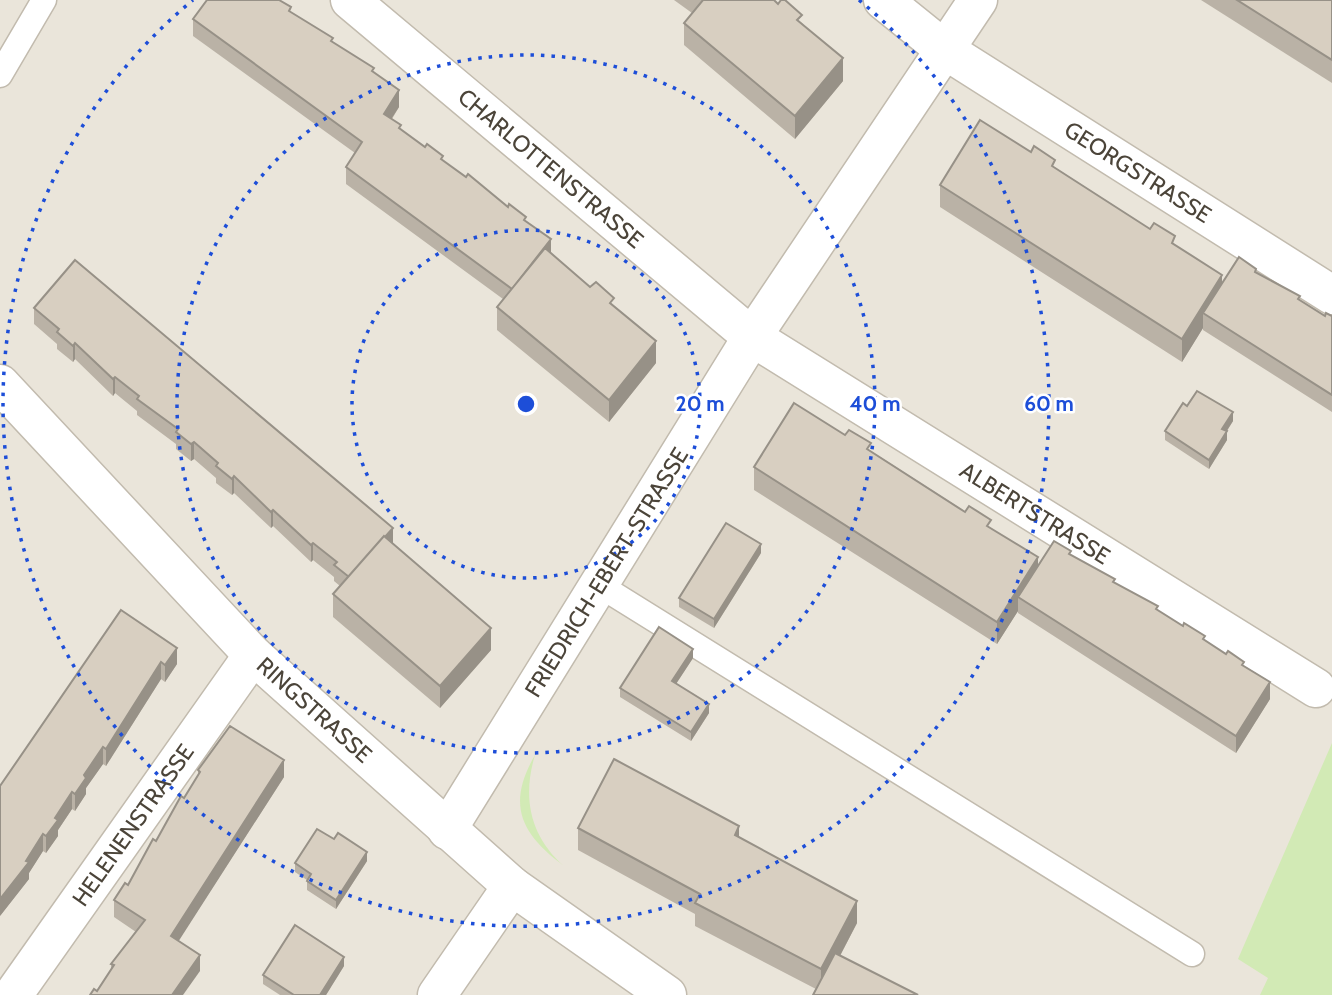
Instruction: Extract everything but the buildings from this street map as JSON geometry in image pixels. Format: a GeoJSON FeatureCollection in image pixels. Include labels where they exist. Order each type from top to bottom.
{"type":"FeatureCollection","features":[{"type":"Feature","properties":{"kind":"street","name":"CHARLOTTENSTRASSE"},"geometry":{"type":"LineString","coordinates":[[350,0],[752,337]]}},
{"type":"Feature","properties":{"kind":"street","name":"GEORGSTRASSE"},"geometry":{"type":"LineString","coordinates":[[883,0],[945,50],[1332,295]]}},
{"type":"Feature","properties":{"kind":"street","name":"FRIEDRICH-EBERT-STRASSE"},"geometry":{"type":"LineString","coordinates":[[447,830],[752,337],[978,0]]}},
{"type":"Feature","properties":{"kind":"street","name":"ALBERTSTRASSE"},"geometry":{"type":"LineString","coordinates":[[752,337],[1317,688]]}},
{"type":"Feature","properties":{"kind":"street","name":"RINGSTRASSE"},"geometry":{"type":"LineString","coordinates":[[0,384],[253,655],[512,886],[667,995]]}},
{"type":"Feature","properties":{"kind":"street","name":"HELENENSTRASSE"},"geometry":{"type":"LineString","coordinates":[[13,995],[253,655]]}},
{"type":"Feature","properties":{"kind":"street"},"geometry":{"type":"LineString","coordinates":[[437,995],[512,886]]}},
{"type":"Feature","properties":{"kind":"lane"},"geometry":{"type":"LineString","coordinates":[[0,75],[44,0]]}},
{"type":"Feature","properties":{"kind":"lane"},"geometry":{"type":"LineString","coordinates":[[599,585],[1192,954]]}},
{"type":"Feature","properties":{"kind":"shaded area"},"geometry":{"type":"Polygon","coordinates":[[[0,0],[1332,0],[1332,995],[0,995],[0,0]]]}},
{"type":"Feature","properties":{"kind":"green space"},"geometry":{"type":"Polygon","coordinates":[[[1332,743],[1332,995],[1260,995],[1268,978],[1238,959],[1332,743]]]}},
{"type":"Feature","properties":{"kind":"green space"},"geometry":{"type":"Polygon","coordinates":[[[535,755],[529,786],[532,815],[543,842],[564,866],[537,842],[523,817],[521,789],[535,755]]]}}]}
